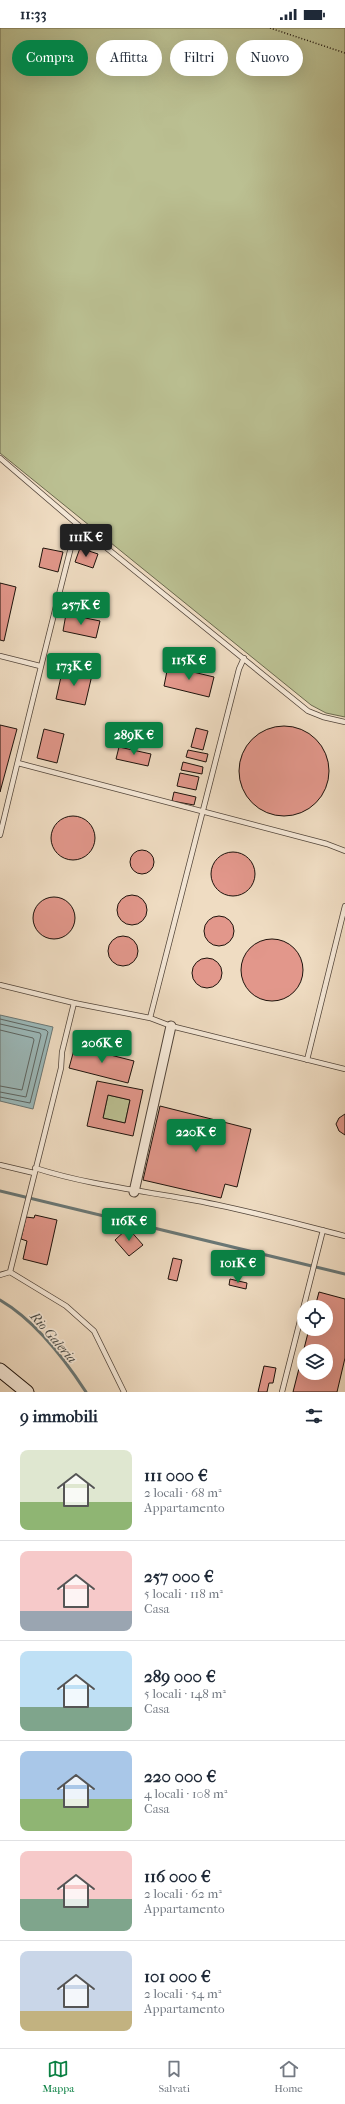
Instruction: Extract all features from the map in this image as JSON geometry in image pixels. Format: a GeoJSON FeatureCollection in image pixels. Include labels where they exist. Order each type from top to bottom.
{"type":"FeatureCollection","features":[{"type":"Feature","properties":{"kind":"main road"},"geometry":{"type":"LineString","coordinates":[[0,1370],[27,1392]]}},
{"type":"Feature","properties":{"kind":"street"},"geometry":{"type":"LineString","coordinates":[[134,1192],[171,1026]]}},
{"type":"Feature","properties":{"kind":"lane"},"geometry":{"type":"LineString","coordinates":[[0,458],[77,524],[308,711],[323,717],[345,722]]}},
{"type":"Feature","properties":{"kind":"lane"},"geometry":{"type":"LineString","coordinates":[[0,835],[31,712],[40,666],[77,524]]}},
{"type":"Feature","properties":{"kind":"lane"},"geometry":{"type":"LineString","coordinates":[[0,656],[40,666]]}},
{"type":"Feature","properties":{"kind":"lane"},"geometry":{"type":"LineString","coordinates":[[150,1018],[239,669],[244,658]]}},
{"type":"Feature","properties":{"kind":"lane"},"geometry":{"type":"LineString","coordinates":[[18,763],[327,844],[345,851]]}},
{"type":"Feature","properties":{"kind":"lane"},"geometry":{"type":"LineString","coordinates":[[0,806],[7,808]]}},
{"type":"Feature","properties":{"kind":"lane"},"geometry":{"type":"LineString","coordinates":[[307,1060],[345,906]]}},
{"type":"Feature","properties":{"kind":"lane"},"geometry":{"type":"LineString","coordinates":[[0,984],[74,1003],[150,1018],[171,1026],[345,1069]]}},
{"type":"Feature","properties":{"kind":"lane"},"geometry":{"type":"LineString","coordinates":[[10,1272],[60,1068],[62,1052],[74,1003]]}},
{"type":"Feature","properties":{"kind":"lane"},"geometry":{"type":"LineString","coordinates":[[0,1165],[134,1192],[188,1199],[345,1236]]}},
{"type":"Feature","properties":{"kind":"lane"},"geometry":{"type":"LineString","coordinates":[[282,1392],[323,1230]]}},
{"type":"Feature","properties":{"kind":"lane"},"geometry":{"type":"LineString","coordinates":[[0,1274],[10,1272],[66,1306],[94,1331],[124,1392]]}},
{"type":"Feature","properties":{"kind":"path"},"geometry":{"type":"LineString","coordinates":[[270,28],[345,53]]}},
{"type":"Feature","properties":{"kind":"green space"},"geometry":{"type":"Polygon","coordinates":[[[0,28],[345,28],[345,717],[326,713],[311,705],[0,453],[0,28]]]}},
{"type":"Feature","properties":{"kind":"green space"},"geometry":{"type":"Polygon","coordinates":[[[108,1095],[130,1100],[125,1123],[103,1118],[108,1095]]]}},
{"type":"Feature","properties":{"kind":"water"},"geometry":{"type":"Polygon","coordinates":[[[0,1015],[53,1027],[33,1109],[0,1101],[0,1015]]]}},
{"type":"Feature","properties":{"kind":"building"},"geometry":{"type":"Polygon","coordinates":[[[43,548],[63,552],[58,572],[39,567],[43,548]]]}},
{"type":"Feature","properties":{"kind":"building"},"geometry":{"type":"Polygon","coordinates":[[[80,548],[98,554],[93,568],[75,562],[80,548]]]}},
{"type":"Feature","properties":{"kind":"building"},"geometry":{"type":"Polygon","coordinates":[[[0,583],[16,587],[4,641],[0,640],[0,583]]]}},
{"type":"Feature","properties":{"kind":"building"},"geometry":{"type":"Polygon","coordinates":[[[66,614],[100,621],[96,638],[63,631],[66,614]]]}},
{"type":"Feature","properties":{"kind":"building"},"geometry":{"type":"Polygon","coordinates":[[[168,666],[214,677],[209,697],[164,686],[168,666]]]}},
{"type":"Feature","properties":{"kind":"building"},"geometry":{"type":"Polygon","coordinates":[[[63,668],[92,675],[85,705],[56,699],[63,668]]]}},
{"type":"Feature","properties":{"kind":"building"},"geometry":{"type":"Polygon","coordinates":[[[0,725],[17,729],[0,792],[0,725]]]}},
{"type":"Feature","properties":{"kind":"building"},"geometry":{"type":"Polygon","coordinates":[[[284,726],[301,729],[316,739],[326,754],[329,771],[326,788],[316,803],[301,813],[284,816],[267,813],[252,803],[242,788],[239,771],[242,754],[252,739],[267,729],[284,726]]]}},
{"type":"Feature","properties":{"kind":"building"},"geometry":{"type":"Polygon","coordinates":[[[196,728],[208,731],[203,750],[191,747],[196,728]]]}},
{"type":"Feature","properties":{"kind":"building"},"geometry":{"type":"Polygon","coordinates":[[[44,729],[64,734],[57,763],[37,758],[44,729]]]}},
{"type":"Feature","properties":{"kind":"building"},"geometry":{"type":"Polygon","coordinates":[[[119,747],[151,754],[148,766],[116,759],[119,747]]]}},
{"type":"Feature","properties":{"kind":"building"},"geometry":{"type":"Polygon","coordinates":[[[188,750],[208,754],[206,762],[186,757],[188,750]]]}},
{"type":"Feature","properties":{"kind":"building"},"geometry":{"type":"Polygon","coordinates":[[[183,762],[203,767],[202,774],[181,770],[183,762]]]}},
{"type":"Feature","properties":{"kind":"building"},"geometry":{"type":"Polygon","coordinates":[[[180,773],[199,777],[196,790],[177,786],[180,773]]]}},
{"type":"Feature","properties":{"kind":"building"},"geometry":{"type":"Polygon","coordinates":[[[174,792],[196,797],[194,805],[172,801],[174,792]]]}},
{"type":"Feature","properties":{"kind":"building"},"geometry":{"type":"Polygon","coordinates":[[[73,816],[85,820],[91,826],[95,838],[91,850],[85,856],[73,860],[61,856],[55,850],[51,838],[55,826],[61,820],[73,816]]]}},
{"type":"Feature","properties":{"kind":"building"},"geometry":{"type":"Polygon","coordinates":[[[142,850],[150,854],[154,862],[150,870],[142,874],[134,870],[130,862],[134,854],[142,850]]]}},
{"type":"Feature","properties":{"kind":"building"},"geometry":{"type":"Polygon","coordinates":[[[233,852],[245,856],[251,862],[255,874],[251,886],[245,892],[233,896],[221,892],[215,886],[211,874],[215,862],[221,856],[233,852]]]}},
{"type":"Feature","properties":{"kind":"building"},"geometry":{"type":"Polygon","coordinates":[[[132,895],[138,896],[146,904],[146,916],[138,924],[132,925],[126,924],[118,916],[117,910],[118,904],[126,896],[132,895]]]}},
{"type":"Feature","properties":{"kind":"building"},"geometry":{"type":"Polygon","coordinates":[[[50,897],[58,897],[66,900],[72,906],[75,918],[72,930],[66,936],[58,939],[50,939],[42,936],[36,930],[33,922],[33,914],[36,906],[42,900],[50,897]]]}},
{"type":"Feature","properties":{"kind":"building"},"geometry":{"type":"Polygon","coordinates":[[[219,916],[230,920],[234,931],[230,942],[219,946],[208,942],[204,931],[208,920],[219,916]]]}},
{"type":"Feature","properties":{"kind":"building"},"geometry":{"type":"Polygon","coordinates":[[[123,936],[134,940],[138,951],[134,962],[123,966],[112,962],[108,951],[112,940],[123,936]]]}},
{"type":"Feature","properties":{"kind":"building"},"geometry":{"type":"Polygon","coordinates":[[[266,939],[278,939],[294,948],[301,958],[303,970],[301,982],[294,992],[278,1001],[266,1001],[255,996],[246,987],[241,976],[241,964],[246,953],[255,944],[266,939]]]}},
{"type":"Feature","properties":{"kind":"building"},"geometry":{"type":"Polygon","coordinates":[[[207,958],[213,959],[221,967],[221,979],[213,987],[207,988],[201,987],[193,979],[192,973],[193,967],[201,959],[207,958]]]}},
{"type":"Feature","properties":{"kind":"building"},"geometry":{"type":"Polygon","coordinates":[[[75,1046],[134,1061],[128,1083],[69,1068],[75,1046]]]}},
{"type":"Feature","properties":{"kind":"building"},"geometry":{"type":"Polygon","coordinates":[[[97,1081],[143,1090],[133,1136],[87,1126],[97,1081]],[[108,1095],[103,1118],[125,1123],[130,1100],[108,1095]]]}},
{"type":"Feature","properties":{"kind":"building"},"geometry":{"type":"Polygon","coordinates":[[[160,1106],[251,1129],[237,1187],[225,1184],[221,1198],[143,1180],[160,1106]]]}},
{"type":"Feature","properties":{"kind":"building"},"geometry":{"type":"Polygon","coordinates":[[[345,1114],[345,1135],[339,1131],[336,1124],[339,1118],[345,1114]]]}},
{"type":"Feature","properties":{"kind":"building"},"geometry":{"type":"Polygon","coordinates":[[[35,1215],[57,1220],[47,1265],[23,1259],[27,1241],[21,1239],[26,1217],[34,1218],[35,1215]]]}},
{"type":"Feature","properties":{"kind":"building"},"geometry":{"type":"Polygon","coordinates":[[[128,1228],[143,1245],[129,1256],[115,1240],[128,1228]]]}},
{"type":"Feature","properties":{"kind":"building"},"geometry":{"type":"Polygon","coordinates":[[[173,1258],[182,1260],[177,1281],[168,1279],[173,1258]]]}},
{"type":"Feature","properties":{"kind":"building"},"geometry":{"type":"Polygon","coordinates":[[[230,1279],[247,1283],[246,1289],[229,1285],[230,1279]]]}},
{"type":"Feature","properties":{"kind":"building"},"geometry":{"type":"Polygon","coordinates":[[[319,1292],[345,1299],[345,1358],[337,1392],[293,1392],[297,1376],[297,1380],[333,1380],[333,1344],[305,1344],[307,1336],[333,1336],[333,1300],[317,1300],[319,1292]]]}},
{"type":"Feature","properties":{"kind":"building"},"geometry":{"type":"Polygon","coordinates":[[[264,1366],[276,1368],[273,1383],[269,1383],[267,1392],[258,1392],[264,1366]]]}},
{"type":"Feature","properties":{"kind":"waterway"},"geometry":{"type":"LineString","coordinates":[[0,1191],[345,1274]]}},
{"type":"Feature","properties":{"kind":"waterway","name":"Rio Galeria"},"geometry":{"type":"LineString","coordinates":[[0,1300],[26,1318],[37,1329],[59,1353],[86,1392]]}}]}
